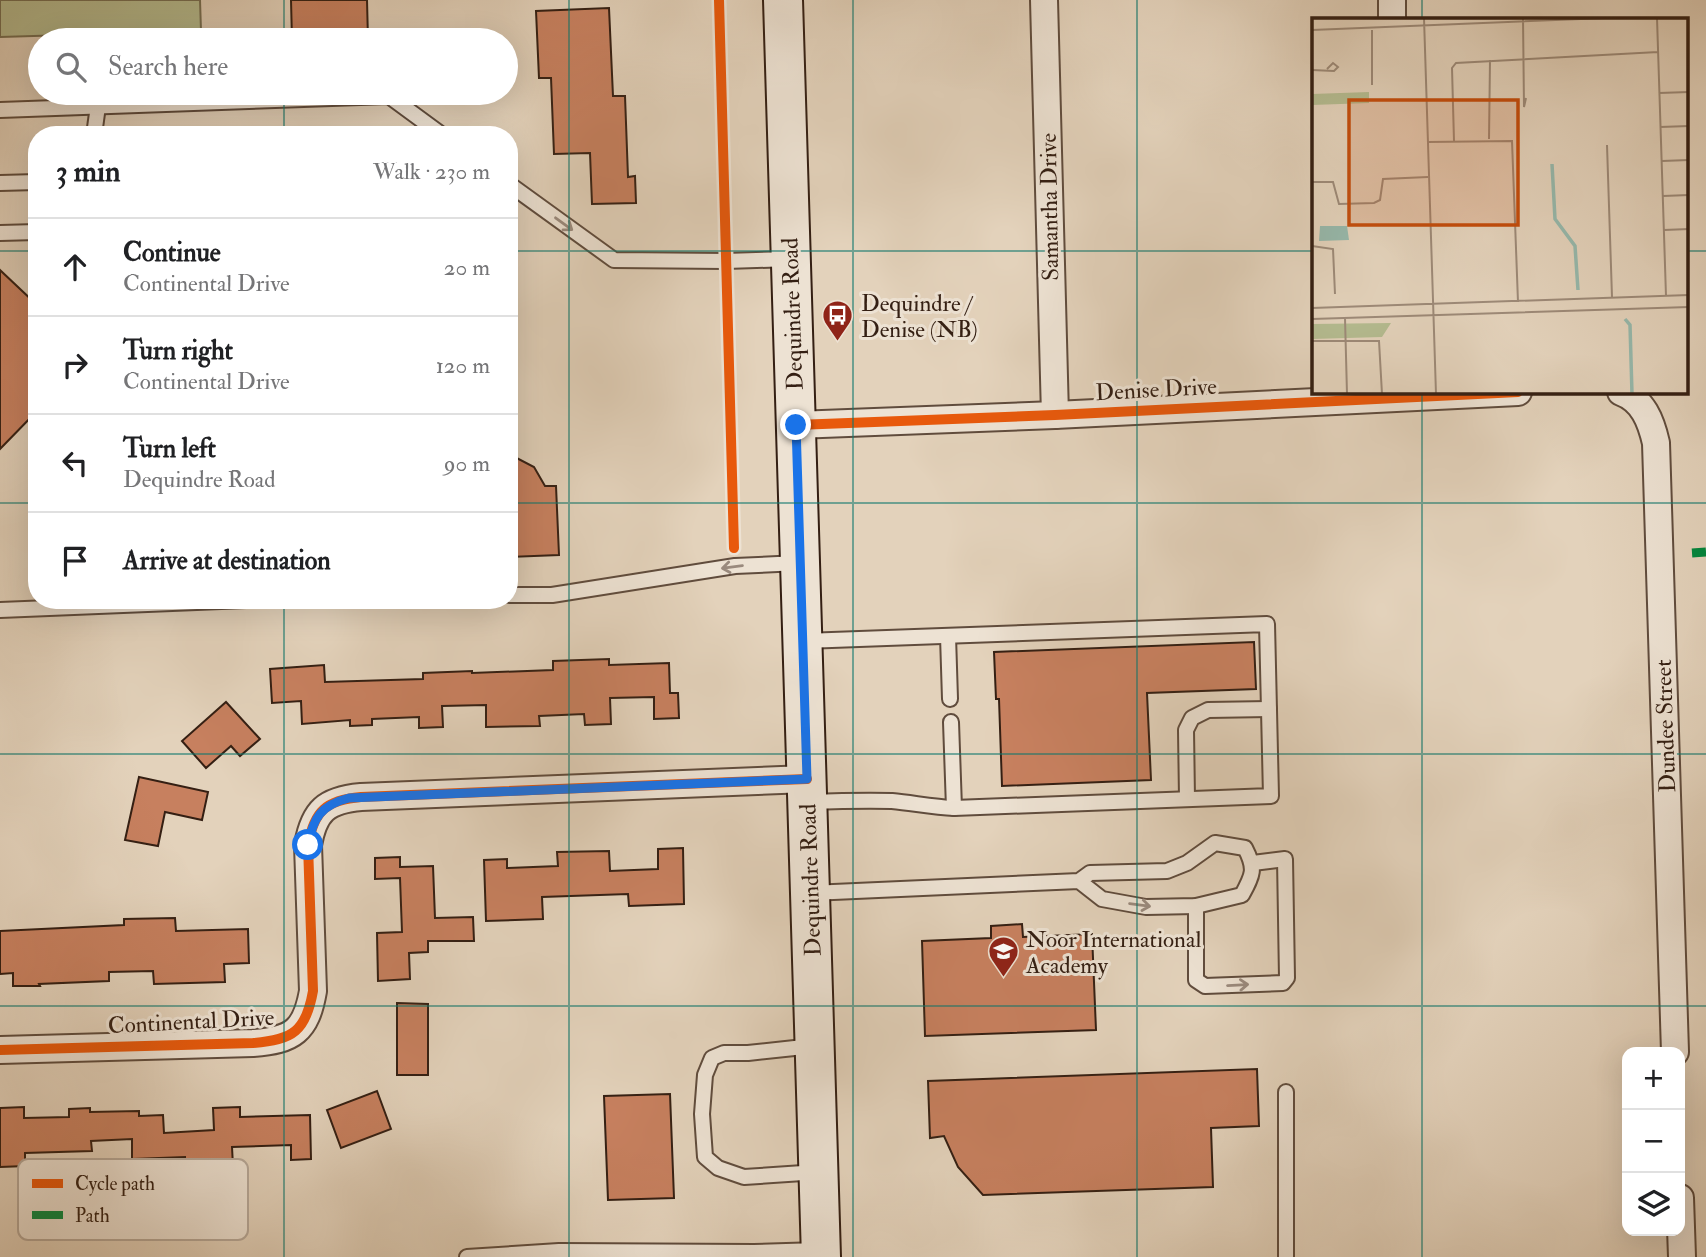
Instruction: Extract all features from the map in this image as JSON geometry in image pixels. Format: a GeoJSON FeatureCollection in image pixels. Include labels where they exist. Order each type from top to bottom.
{"type":"FeatureCollection","features":[{"type":"Feature","properties":{"kind":"main road","name":"Dequindre Road"},"geometry":{"type":"LineString","coordinates":[[783,0],[821,1254]]}},
{"type":"Feature","properties":{"kind":"street","name":"Samantha Drive"},"geometry":{"type":"LineString","coordinates":[[1044,0],[1055,415]]}},
{"type":"Feature","properties":{"kind":"street"},"geometry":{"type":"LineString","coordinates":[[1392,0],[1392,18]]}},
{"type":"Feature","properties":{"kind":"street","name":"Denise Drive"},"geometry":{"type":"LineString","coordinates":[[796,425],[1055,415],[1445,394]]}},
{"type":"Feature","properties":{"kind":"street","name":"Dundee Street"},"geometry":{"type":"LineString","coordinates":[[1630,398],[1646,413],[1656,443],[1675,1047]]}},
{"type":"Feature","properties":{"kind":"street","name":"Continental Drive"},"geometry":{"type":"LineString","coordinates":[[0,1050],[253,1044],[282,1039],[295,1032],[304,1022],[313,991],[308,845],[318,814],[337,801],[361,797],[807,790]]}},
{"type":"Feature","properties":{"kind":"street"},"geometry":{"type":"LineString","coordinates":[[1681,1236],[1682,1257]]}},
{"type":"Feature","properties":{"kind":"lane"},"geometry":{"type":"LineString","coordinates":[[0,110],[127,105]]}},
{"type":"Feature","properties":{"kind":"lane"},"geometry":{"type":"LineString","coordinates":[[401,105],[430,126]]}},
{"type":"Feature","properties":{"kind":"lane"},"geometry":{"type":"LineString","coordinates":[[95,126],[98,106]]}},
{"type":"Feature","properties":{"kind":"lane"},"geometry":{"type":"LineString","coordinates":[[0,183],[28,182]]}},
{"type":"Feature","properties":{"kind":"lane"},"geometry":{"type":"LineString","coordinates":[[518,191],[614,260],[790,259]]}},
{"type":"Feature","properties":{"kind":"lane"},"geometry":{"type":"LineString","coordinates":[[0,233],[28,232]]}},
{"type":"Feature","properties":{"kind":"lane"},"geometry":{"type":"LineString","coordinates":[[518,595],[552,595],[735,566],[800,563]]}},
{"type":"Feature","properties":{"kind":"lane"},"geometry":{"type":"LineString","coordinates":[[0,610],[28,608]]}},
{"type":"Feature","properties":{"kind":"lane"},"geometry":{"type":"LineString","coordinates":[[802,641],[1267,624],[1271,796],[954,808],[871,800],[807,790]]}},
{"type":"Feature","properties":{"kind":"lane"},"geometry":{"type":"LineString","coordinates":[[947,636],[950,699]]}},
{"type":"Feature","properties":{"kind":"lane"},"geometry":{"type":"LineString","coordinates":[[1187,798],[1186,730],[1192,718],[1208,710],[1269,709]]}},
{"type":"Feature","properties":{"kind":"lane"},"geometry":{"type":"LineString","coordinates":[[951,722],[954,808]]}},
{"type":"Feature","properties":{"kind":"lane"},"geometry":{"type":"LineString","coordinates":[[810,893],[1079,881],[1090,873],[1167,871],[1187,863],[1215,843],[1245,848],[1253,863],[1250,880],[1242,895],[1196,906],[1146,907],[1102,899],[1079,881]]}},
{"type":"Feature","properties":{"kind":"lane"},"geometry":{"type":"LineString","coordinates":[[1196,906],[1196,980],[1205,986],[1283,983],[1287,978],[1285,859],[1253,863]]}},
{"type":"Feature","properties":{"kind":"lane"},"geometry":{"type":"LineString","coordinates":[[815,1046],[724,1053],[712,1058],[705,1075],[702,1114],[705,1157],[718,1168],[744,1177],[819,1172]]}},
{"type":"Feature","properties":{"kind":"lane"},"geometry":{"type":"LineString","coordinates":[[1286,1092],[1286,1257]]}},
{"type":"Feature","properties":{"kind":"lane"},"geometry":{"type":"LineString","coordinates":[[467,1257],[559,1251],[821,1254]]}},
{"type":"Feature","properties":{"kind":"green space"},"geometry":{"type":"Polygon","coordinates":[[[0,0],[200,0],[201,28],[28,28],[28,36],[0,37],[0,0]]]}},
{"type":"Feature","properties":{"kind":"building"},"geometry":{"type":"Polygon","coordinates":[[[291,0],[367,0],[368,28],[292,28],[291,0]]]}},
{"type":"Feature","properties":{"kind":"building"},"geometry":{"type":"Polygon","coordinates":[[[609,8],[613,96],[625,96],[628,177],[635,176],[636,203],[592,204],[590,153],[554,154],[551,78],[539,78],[536,11],[609,8]]]}},
{"type":"Feature","properties":{"kind":"building"},"geometry":{"type":"Polygon","coordinates":[[[0,270],[28,296],[28,420],[0,449],[0,270]]]}},
{"type":"Feature","properties":{"kind":"building"},"geometry":{"type":"Polygon","coordinates":[[[518,459],[534,467],[545,486],[556,486],[559,555],[518,557],[518,459]]]}},
{"type":"Feature","properties":{"kind":"building"},"geometry":{"type":"Polygon","coordinates":[[[1254,642],[1256,689],[1147,693],[1151,780],[1002,786],[999,699],[996,699],[994,652],[1254,642]]]}},
{"type":"Feature","properties":{"kind":"building"},"geometry":{"type":"Polygon","coordinates":[[[609,659],[609,665],[669,663],[670,693],[678,693],[679,718],[654,719],[654,697],[610,698],[611,724],[585,725],[584,714],[539,716],[540,726],[486,727],[486,705],[442,706],[443,727],[419,728],[419,717],[372,719],[372,725],[350,726],[350,720],[302,724],[301,701],[272,703],[270,669],[324,665],[325,682],[423,679],[423,673],[553,670],[553,661],[609,659]]]}},
{"type":"Feature","properties":{"kind":"building"},"geometry":{"type":"Polygon","coordinates":[[[226,702],[260,739],[240,756],[231,746],[206,768],[182,741],[226,702]]]}},
{"type":"Feature","properties":{"kind":"building"},"geometry":{"type":"Polygon","coordinates":[[[139,777],[208,792],[202,820],[165,812],[158,846],[125,840],[139,777]]]}},
{"type":"Feature","properties":{"kind":"building"},"geometry":{"type":"Polygon","coordinates":[[[683,848],[684,904],[629,906],[628,894],[542,897],[543,919],[486,921],[484,860],[507,859],[507,868],[558,866],[557,852],[609,851],[610,871],[658,869],[658,849],[683,848]]]}},
{"type":"Feature","properties":{"kind":"building"},"geometry":{"type":"Polygon","coordinates":[[[400,857],[400,867],[433,866],[435,918],[473,917],[474,941],[428,941],[428,952],[409,953],[410,979],[378,981],[377,933],[402,932],[400,878],[375,879],[375,858],[400,857]]]}},
{"type":"Feature","properties":{"kind":"building"},"geometry":{"type":"Polygon","coordinates":[[[175,918],[176,931],[248,929],[249,963],[224,964],[225,982],[154,984],[153,971],[109,972],[109,981],[13,986],[13,973],[0,974],[0,931],[124,925],[124,919],[175,918]]]}},
{"type":"Feature","properties":{"kind":"building"},"geometry":{"type":"Polygon","coordinates":[[[1022,924],[1023,937],[1092,934],[1096,1030],[925,1036],[922,941],[991,938],[991,926],[1022,924]]]}},
{"type":"Feature","properties":{"kind":"building"},"geometry":{"type":"Polygon","coordinates":[[[397,1003],[428,1004],[428,1075],[397,1075],[397,1003]]]}},
{"type":"Feature","properties":{"kind":"building"},"geometry":{"type":"Polygon","coordinates":[[[1257,1069],[1259,1126],[1211,1128],[1213,1187],[983,1195],[958,1167],[944,1136],[930,1138],[928,1081],[1257,1069]]]}},
{"type":"Feature","properties":{"kind":"building"},"geometry":{"type":"Polygon","coordinates":[[[377,1091],[391,1129],[341,1148],[327,1110],[377,1091]]]}},
{"type":"Feature","properties":{"kind":"building"},"geometry":{"type":"Polygon","coordinates":[[[670,1094],[674,1198],[608,1200],[604,1096],[670,1094]]]}},
{"type":"Feature","properties":{"kind":"building"},"geometry":{"type":"Polygon","coordinates":[[[24,1107],[24,1118],[69,1117],[69,1109],[90,1108],[90,1112],[139,1111],[139,1116],[163,1115],[164,1133],[214,1130],[213,1108],[240,1107],[240,1117],[310,1115],[311,1159],[291,1160],[291,1145],[232,1147],[233,1159],[132,1159],[132,1139],[91,1141],[92,1151],[25,1153],[25,1159],[18,1159],[18,1166],[0,1167],[0,1108],[24,1107]]]}},
{"type":"Feature","properties":{"kind":"marked path"},"geometry":{"type":"LineString","coordinates":[[1692,553],[1706,552]]}},
{"type":"Feature","properties":{"kind":"cycle path"},"geometry":{"type":"LineString","coordinates":[[719,0],[734,548]]}},
{"type":"Feature","properties":{"kind":"cycle path"},"geometry":{"type":"LineString","coordinates":[[796,425],[1478,394]]}},
{"type":"Feature","properties":{"kind":"cycle path"},"geometry":{"type":"LineString","coordinates":[[0,1050],[253,1043],[278,1039],[295,1031],[306,1016],[313,991],[308,845],[318,816],[324,809],[339,801],[361,797],[807,779]]}},
{"type":"Feature","properties":{"kind":"place","name":"Dequindre / Denise (NB)"},"geometry":{"type":"Point","coordinates":[838,343]}},
{"type":"Feature","properties":{"kind":"place","name":"Noor International Academy"},"geometry":{"type":"Point","coordinates":[1003,979]}},
{"type":"Feature","properties":{"kind":"route"},"geometry":{"type":"LineString","coordinates":[[308,845],[318,814],[337,801],[349,798],[807,779],[796,425]]}}]}
